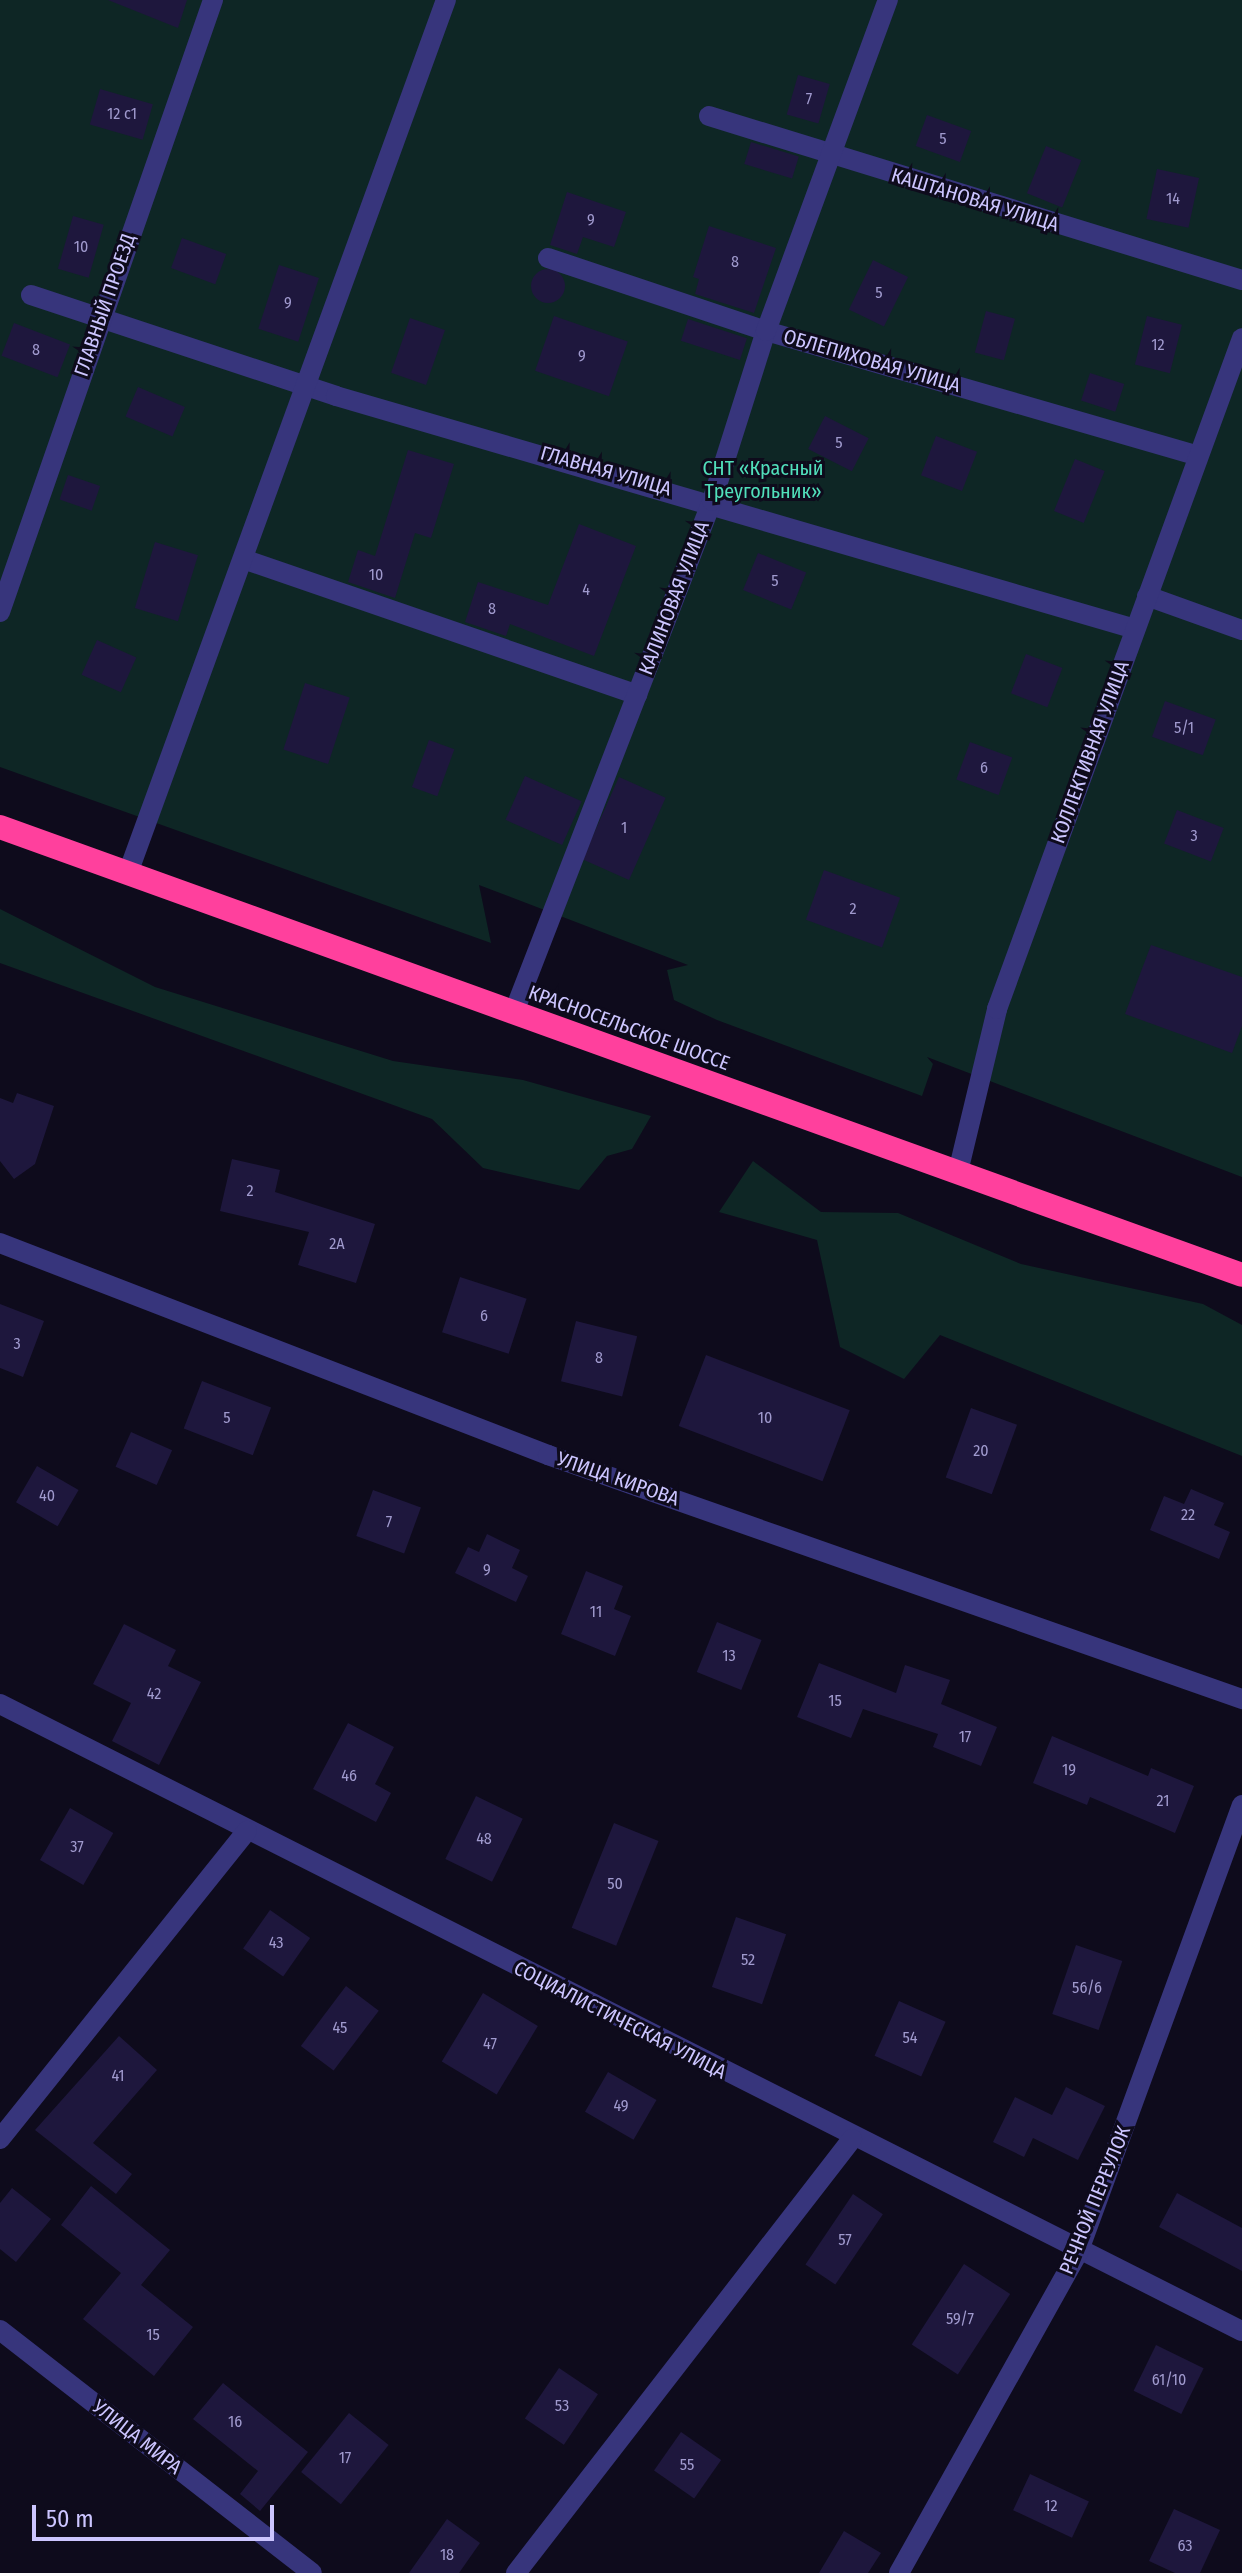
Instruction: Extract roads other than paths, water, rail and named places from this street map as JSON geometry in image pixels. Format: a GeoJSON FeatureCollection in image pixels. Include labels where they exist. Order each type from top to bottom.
{"type":"FeatureCollection","features":[{"type":"Feature","properties":{"kind":"highway","name":"КРАСНОСЕЛЬСКОЕ ШОССЕ"},"geometry":{"type":"LineString","coordinates":[[0,827],[1242,1275]]}},
{"type":"Feature","properties":{"kind":"street","name":"ГЛАВНЫЙ ПРОЕЗД"},"geometry":{"type":"LineString","coordinates":[[0,612],[99,320],[213,0]]}},
{"type":"Feature","properties":{"kind":"street"},"geometry":{"type":"LineString","coordinates":[[128,873],[446,0]]}},
{"type":"Feature","properties":{"kind":"street","name":"КАЛИНОВАЯ УЛИЦА"},"geometry":{"type":"LineString","coordinates":[[514,1012],[712,501],[766,331],[888,0]]}},
{"type":"Feature","properties":{"kind":"street","name":"КАШТАНОВАЯ УЛИЦА"},"geometry":{"type":"LineString","coordinates":[[709,116],[1242,280]]}},
{"type":"Feature","properties":{"kind":"street","name":"ОБЛЕПИХОВАЯ УЛИЦА"},"geometry":{"type":"LineString","coordinates":[[548,258],[766,331],[1198,456]]}},
{"type":"Feature","properties":{"kind":"street","name":"ГЛАВНАЯ УЛИЦА"},"geometry":{"type":"LineString","coordinates":[[31,295],[307,387],[712,501],[1135,629]]}},
{"type":"Feature","properties":{"kind":"street","name":"КОЛЛЕКТИВНАЯ УЛИЦА"},"geometry":{"type":"LineString","coordinates":[[958,1172],[997,1009],[1242,338]]}},
{"type":"Feature","properties":{"kind":"street"},"geometry":{"type":"LineString","coordinates":[[243,559],[637,695]]}},
{"type":"Feature","properties":{"kind":"street"},"geometry":{"type":"LineString","coordinates":[[1147,596],[1242,630]]}},
{"type":"Feature","properties":{"kind":"street","name":"УЛИЦА КИРОВА"},"geometry":{"type":"LineString","coordinates":[[0,1243],[548,1455],[1242,1699]]}},
{"type":"Feature","properties":{"kind":"street","name":"СОЦИАЛИСТИЧЕСКАЯ УЛИЦА"},"geometry":{"type":"LineString","coordinates":[[0,1704],[852,2139],[1078,2253],[1242,2331]]}},
{"type":"Feature","properties":{"kind":"street","name":"РЕЧНОЙ ПЕРЕУЛОК"},"geometry":{"type":"LineString","coordinates":[[899,2573],[1078,2253],[1237,1833],[1242,1805]]}},
{"type":"Feature","properties":{"kind":"street"},"geometry":{"type":"LineString","coordinates":[[0,2139],[247,1831]]}},
{"type":"Feature","properties":{"kind":"street"},"geometry":{"type":"LineString","coordinates":[[516,2573],[852,2139]]}},
{"type":"Feature","properties":{"kind":"street","name":"УЛИЦА МИРА"},"geometry":{"type":"LineString","coordinates":[[0,2330],[312,2573]]}},
{"type":"Feature","properties":{"kind":"park label","name":"СНТ «Красный Треугольник»"},"geometry":{"type":"Point","coordinates":[763,480]}}]}
